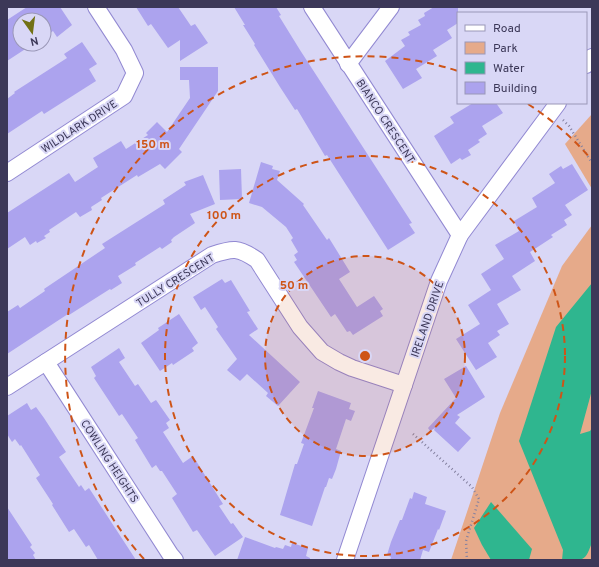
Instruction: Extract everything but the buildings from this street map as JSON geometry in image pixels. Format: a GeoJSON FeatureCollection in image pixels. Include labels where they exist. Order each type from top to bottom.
{"type":"FeatureCollection","features":[{"type":"Feature","properties":{"kind":"street","name":"WILDLARK DRIVE"},"geometry":{"type":"LineString","coordinates":[[7,173],[124,96],[135,72],[124,50],[96,7]]}},
{"type":"Feature","properties":{"kind":"street","name":"BIANCO CRESCENT"},"geometry":{"type":"LineString","coordinates":[[312,7],[460,235]]}},
{"type":"Feature","properties":{"kind":"street"},"geometry":{"type":"LineString","coordinates":[[348,64],[391,7]]}},
{"type":"Feature","properties":{"kind":"street","name":"IRELAND DRIVE"},"geometry":{"type":"LineString","coordinates":[[345,560],[444,268],[460,235],[555,106]]}},
{"type":"Feature","properties":{"kind":"street","name":"TULLY CRESCENT"},"geometry":{"type":"LineString","coordinates":[[7,387],[212,255],[234,249],[257,260],[300,327],[322,352],[352,368],[404,385]]}},
{"type":"Feature","properties":{"kind":"street","name":"COWLING HEIGHTS"},"geometry":{"type":"LineString","coordinates":[[46,362],[175,560]]}},
{"type":"Feature","properties":{"kind":"path"},"geometry":{"type":"LineString","coordinates":[[555,106],[592,163]]}},
{"type":"Feature","properties":{"kind":"path"},"geometry":{"type":"LineString","coordinates":[[413,434],[472,486],[478,499],[466,540],[467,560]]}},
{"type":"Feature","properties":{"kind":"green space"},"geometry":{"type":"Polygon","coordinates":[[[592,114],[592,189],[565,144],[592,114]]]}},
{"type":"Feature","properties":{"kind":"green space"},"geometry":{"type":"Polygon","coordinates":[[[592,225],[592,560],[451,560],[500,413],[562,266],[592,225]]]}},
{"type":"Feature","properties":{"kind":"water"},"geometry":{"type":"Polygon","coordinates":[[[592,283],[592,390],[580,434],[590,431],[592,428],[592,542],[587,554],[582,559],[562,560],[563,550],[519,441],[556,327],[592,283]]]}},
{"type":"Feature","properties":{"kind":"water"},"geometry":{"type":"Polygon","coordinates":[[[491,502],[532,549],[529,560],[491,560],[474,528],[491,502]]]}}]}
